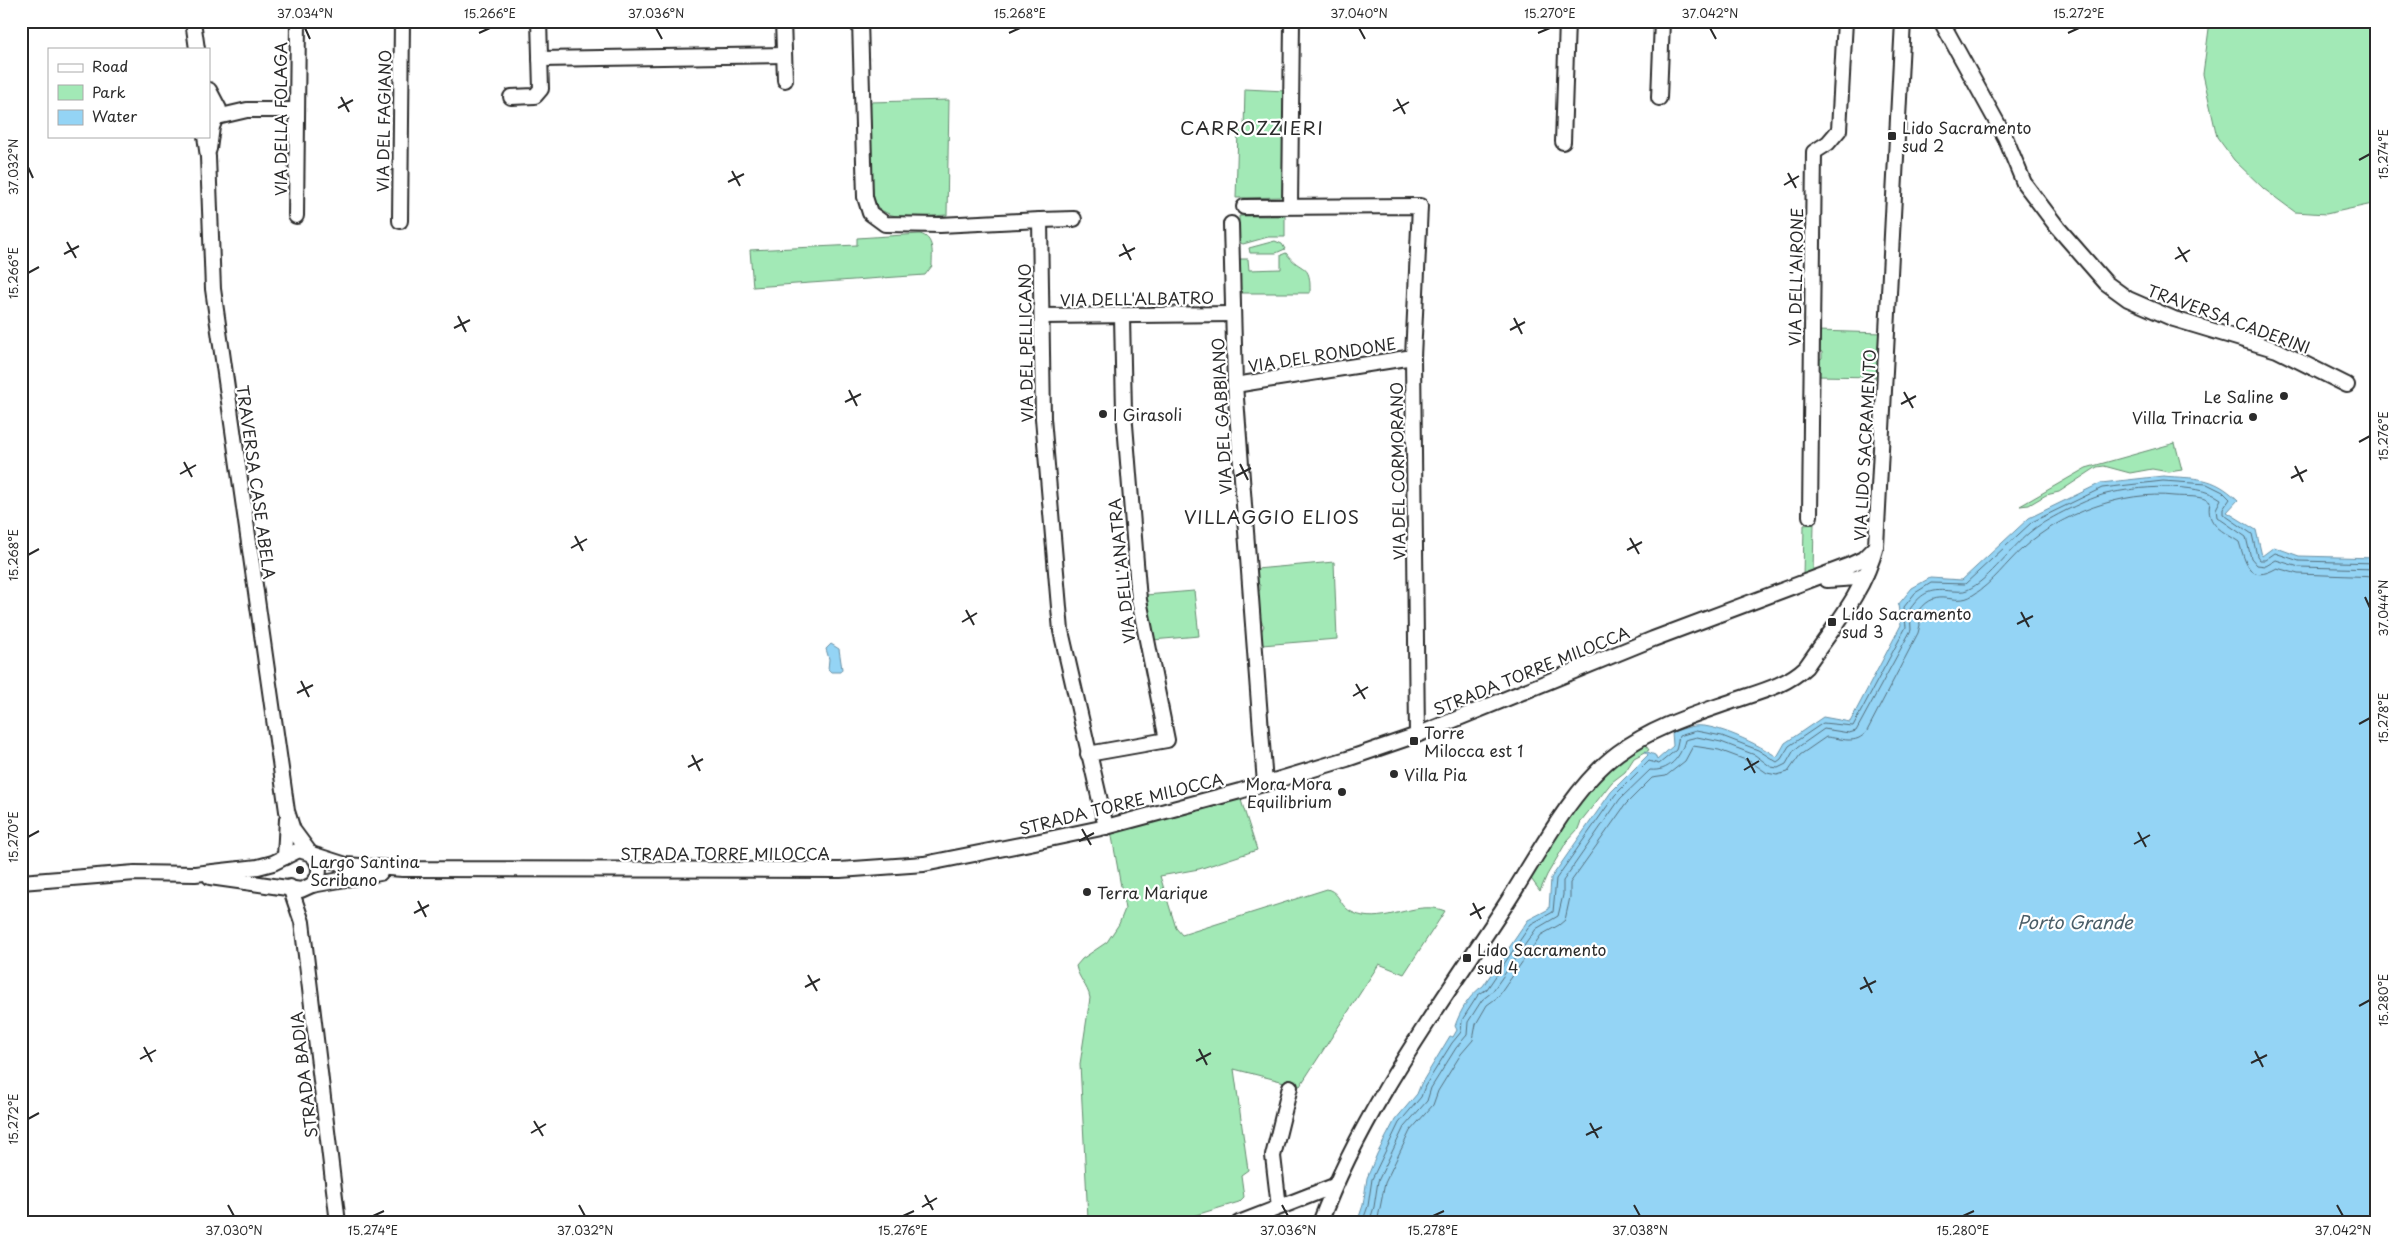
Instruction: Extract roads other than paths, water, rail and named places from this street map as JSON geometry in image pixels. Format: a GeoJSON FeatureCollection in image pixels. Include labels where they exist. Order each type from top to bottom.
{"type":"FeatureCollection","features":[{"type":"Feature","properties":{"kind":"street"},"geometry":{"type":"LineString","coordinates":[[192,21],[197,48]]}},
{"type":"Feature","properties":{"kind":"street","name":"VIA DELLA FOLAGA"},"geometry":{"type":"LineString","coordinates":[[296,216],[298,21]]}},
{"type":"Feature","properties":{"kind":"street","name":"VIA DEL FAGIANO"},"geometry":{"type":"LineString","coordinates":[[400,221],[402,21]]}},
{"type":"Feature","properties":{"kind":"street"},"geometry":{"type":"LineString","coordinates":[[511,96],[535,96],[541,89],[539,21]]}},
{"type":"Feature","properties":{"kind":"street"},"geometry":{"type":"LineString","coordinates":[[783,21],[785,80]]}},
{"type":"Feature","properties":{"kind":"street"},"geometry":{"type":"LineString","coordinates":[[860,21],[865,197],[870,214],[886,224],[940,225],[1074,219]]}},
{"type":"Feature","properties":{"kind":"street"},"geometry":{"type":"LineString","coordinates":[[1244,206],[1290,206],[1292,21]]}},
{"type":"Feature","properties":{"kind":"street"},"geometry":{"type":"LineString","coordinates":[[1563,142],[1567,21]]}},
{"type":"Feature","properties":{"kind":"street"},"geometry":{"type":"LineString","coordinates":[[1659,98],[1662,21]]}},
{"type":"Feature","properties":{"kind":"street","name":"VIA DELL'AIRONE"},"geometry":{"type":"LineString","coordinates":[[1810,516],[1814,152],[1828,143],[1838,130],[1845,21]]}},
{"type":"Feature","properties":{"kind":"street","name":"VIA LIDO SACRAMENTO"},"geometry":{"type":"LineString","coordinates":[[1320,1223],[1334,1186],[1374,1107],[1562,818],[1594,776],[1617,753],[1654,730],[1790,680],[1806,667],[1852,600],[1866,574],[1876,546],[1903,21]]}},
{"type":"Feature","properties":{"kind":"street"},"geometry":{"type":"LineString","coordinates":[[1903,39],[1914,21]]}},
{"type":"Feature","properties":{"kind":"street","name":"TRAVERSA CADERINI"},"geometry":{"type":"LineString","coordinates":[[1941,23],[2005,137],[2024,183],[2106,283],[2128,299],[2174,319],[2277,350],[2347,385]]}},
{"type":"Feature","properties":{"kind":"street"},"geometry":{"type":"LineString","coordinates":[[540,59],[784,55]]}},
{"type":"Feature","properties":{"kind":"street"},"geometry":{"type":"LineString","coordinates":[[212,98],[247,110]]}},
{"type":"Feature","properties":{"kind":"street"},"geometry":{"type":"LineString","coordinates":[[208,157],[214,119],[219,110],[212,98]]}},
{"type":"Feature","properties":{"kind":"street"},"geometry":{"type":"LineString","coordinates":[[214,119],[247,110],[297,110]]}},
{"type":"Feature","properties":{"kind":"street"},"geometry":{"type":"LineString","coordinates":[[205,138],[208,157]]}},
{"type":"Feature","properties":{"kind":"street","name":"TRAVERSA CASE ABELA"},"geometry":{"type":"LineString","coordinates":[[208,157],[213,290],[287,811]]}},
{"type":"Feature","properties":{"kind":"street","name":"VIA DEL CORMORANO"},"geometry":{"type":"LineString","coordinates":[[1290,206],[1420,206],[1413,357],[1417,735]]}},
{"type":"Feature","properties":{"kind":"street","name":"VIA DEL PELLICANO"},"geometry":{"type":"LineString","coordinates":[[1040,220],[1043,418],[1061,631],[1106,827]]}},
{"type":"Feature","properties":{"kind":"street","name":"VIA DEL GABBIANO"},"geometry":{"type":"LineString","coordinates":[[1231,224],[1235,385],[1265,784]]}},
{"type":"Feature","properties":{"kind":"street","name":"VIA DELL'ALBATRO"},"geometry":{"type":"LineString","coordinates":[[1042,316],[1232,314]]}},
{"type":"Feature","properties":{"kind":"street","name":"VIA DELL'ANATRA"},"geometry":{"type":"LineString","coordinates":[[1088,754],[1167,740],[1139,600],[1124,412],[1122,316]]}},
{"type":"Feature","properties":{"kind":"street","name":"VIA DEL RONDONE"},"geometry":{"type":"LineString","coordinates":[[1235,385],[1413,357]]}},
{"type":"Feature","properties":{"kind":"street","name":"STRADA TORRE MILOCCA"},"geometry":{"type":"LineString","coordinates":[[402,869],[840,870],[924,864],[1106,827],[1299,776],[1417,735],[1662,636],[1850,565],[1863,559],[1876,546]]}},
{"type":"Feature","properties":{"kind":"street"},"geometry":{"type":"LineString","coordinates":[[1811,580],[1857,578],[1866,574],[1863,569],[1850,565]]}},
{"type":"Feature","properties":{"kind":"street"},"geometry":{"type":"LineString","coordinates":[[1832,579],[1847,588],[1852,600]]}},
{"type":"Feature","properties":{"kind":"street"},"geometry":{"type":"LineString","coordinates":[[287,811],[293,830],[317,861],[319,869],[318,878],[312,886],[302,922]]}},
{"type":"Feature","properties":{"kind":"street"},"geometry":{"type":"LineString","coordinates":[[287,811],[284,858],[280,874],[290,887],[302,922]]}},
{"type":"Feature","properties":{"kind":"street"},"geometry":{"type":"LineString","coordinates":[[196,874],[258,867],[284,858],[299,850],[346,865],[402,869]]}},
{"type":"Feature","properties":{"kind":"street"},"geometry":{"type":"LineString","coordinates":[[21,882],[135,873],[196,874],[301,890],[312,886],[402,869]]}},
{"type":"Feature","properties":{"kind":"street","name":"STRADA BADIA"},"geometry":{"type":"LineString","coordinates":[[302,922],[338,1223]]}},
{"type":"Feature","properties":{"kind":"street"},"geometry":{"type":"LineString","coordinates":[[1279,1207],[1273,1156],[1290,1086]]}},
{"type":"Feature","properties":{"kind":"street"},"geometry":{"type":"LineString","coordinates":[[1239,1223],[1334,1186]]}},
{"type":"Feature","properties":{"kind":"water","name":"Porto Grande"},"geometry":{"type":"Polygon","coordinates":[[[2163,476],[2194,478],[2212,482],[2229,492],[2238,500],[2227,512],[2256,530],[2262,556],[2274,547],[2299,556],[2377,558],[2377,1223],[1357,1223],[1363,1205],[1367,1178],[1395,1120],[1417,1094],[1450,1036],[1453,1037],[1457,1030],[1455,1026],[1470,998],[1483,986],[1528,920],[1549,909],[1551,878],[1611,792],[1648,755],[1645,751],[1655,755],[1657,760],[1673,746],[1672,732],[1691,726],[1703,726],[1737,736],[1777,757],[1785,743],[1823,717],[1850,722],[1901,625],[1898,605],[1912,588],[1930,578],[1962,580],[2029,518],[2101,483],[2163,476]]]}},
{"type":"Feature","properties":{"kind":"water"},"geometry":{"type":"Polygon","coordinates":[[[831,644],[839,649],[842,669],[840,672],[831,672],[828,669],[829,659],[826,649],[831,644]]]}},
{"type":"Feature","properties":{"kind":"place","name":"Lido Sacramento sud 2"},"geometry":{"type":"Point","coordinates":[1892,136]}},
{"type":"Feature","properties":{"kind":"place","name":"Le Saline"},"geometry":{"type":"Point","coordinates":[2284,396]}},
{"type":"Feature","properties":{"kind":"place","name":"I Girasoli"},"geometry":{"type":"Point","coordinates":[1103,414]}},
{"type":"Feature","properties":{"kind":"place","name":"Villa Trinacria"},"geometry":{"type":"Point","coordinates":[2253,417]}},
{"type":"Feature","properties":{"kind":"place","name":"Lido Sacramento sud 3"},"geometry":{"type":"Point","coordinates":[1832,622]}},
{"type":"Feature","properties":{"kind":"place","name":"Torre Milocca est 1"},"geometry":{"type":"Point","coordinates":[1414,741]}},
{"type":"Feature","properties":{"kind":"place","name":"Villa Pia"},"geometry":{"type":"Point","coordinates":[1394,774]}},
{"type":"Feature","properties":{"kind":"place","name":"Mora Mora Equilibrium"},"geometry":{"type":"Point","coordinates":[1342,792]}},
{"type":"Feature","properties":{"kind":"place","name":"Largo Santina Scribano"},"geometry":{"type":"Point","coordinates":[300,870]}},
{"type":"Feature","properties":{"kind":"place","name":"Terra Marique"},"geometry":{"type":"Point","coordinates":[1087,892]}},
{"type":"Feature","properties":{"kind":"place","name":"Lido Sacramento sud 4"},"geometry":{"type":"Point","coordinates":[1467,958]}},
{"type":"Feature","properties":{"kind":"district","name":"CARROZZIERI"},"geometry":{"type":"Point","coordinates":[1252,127]}},
{"type":"Feature","properties":{"kind":"district","name":"VILLAGGIO ELIOS"},"geometry":{"type":"Point","coordinates":[1272,516]}}]}
